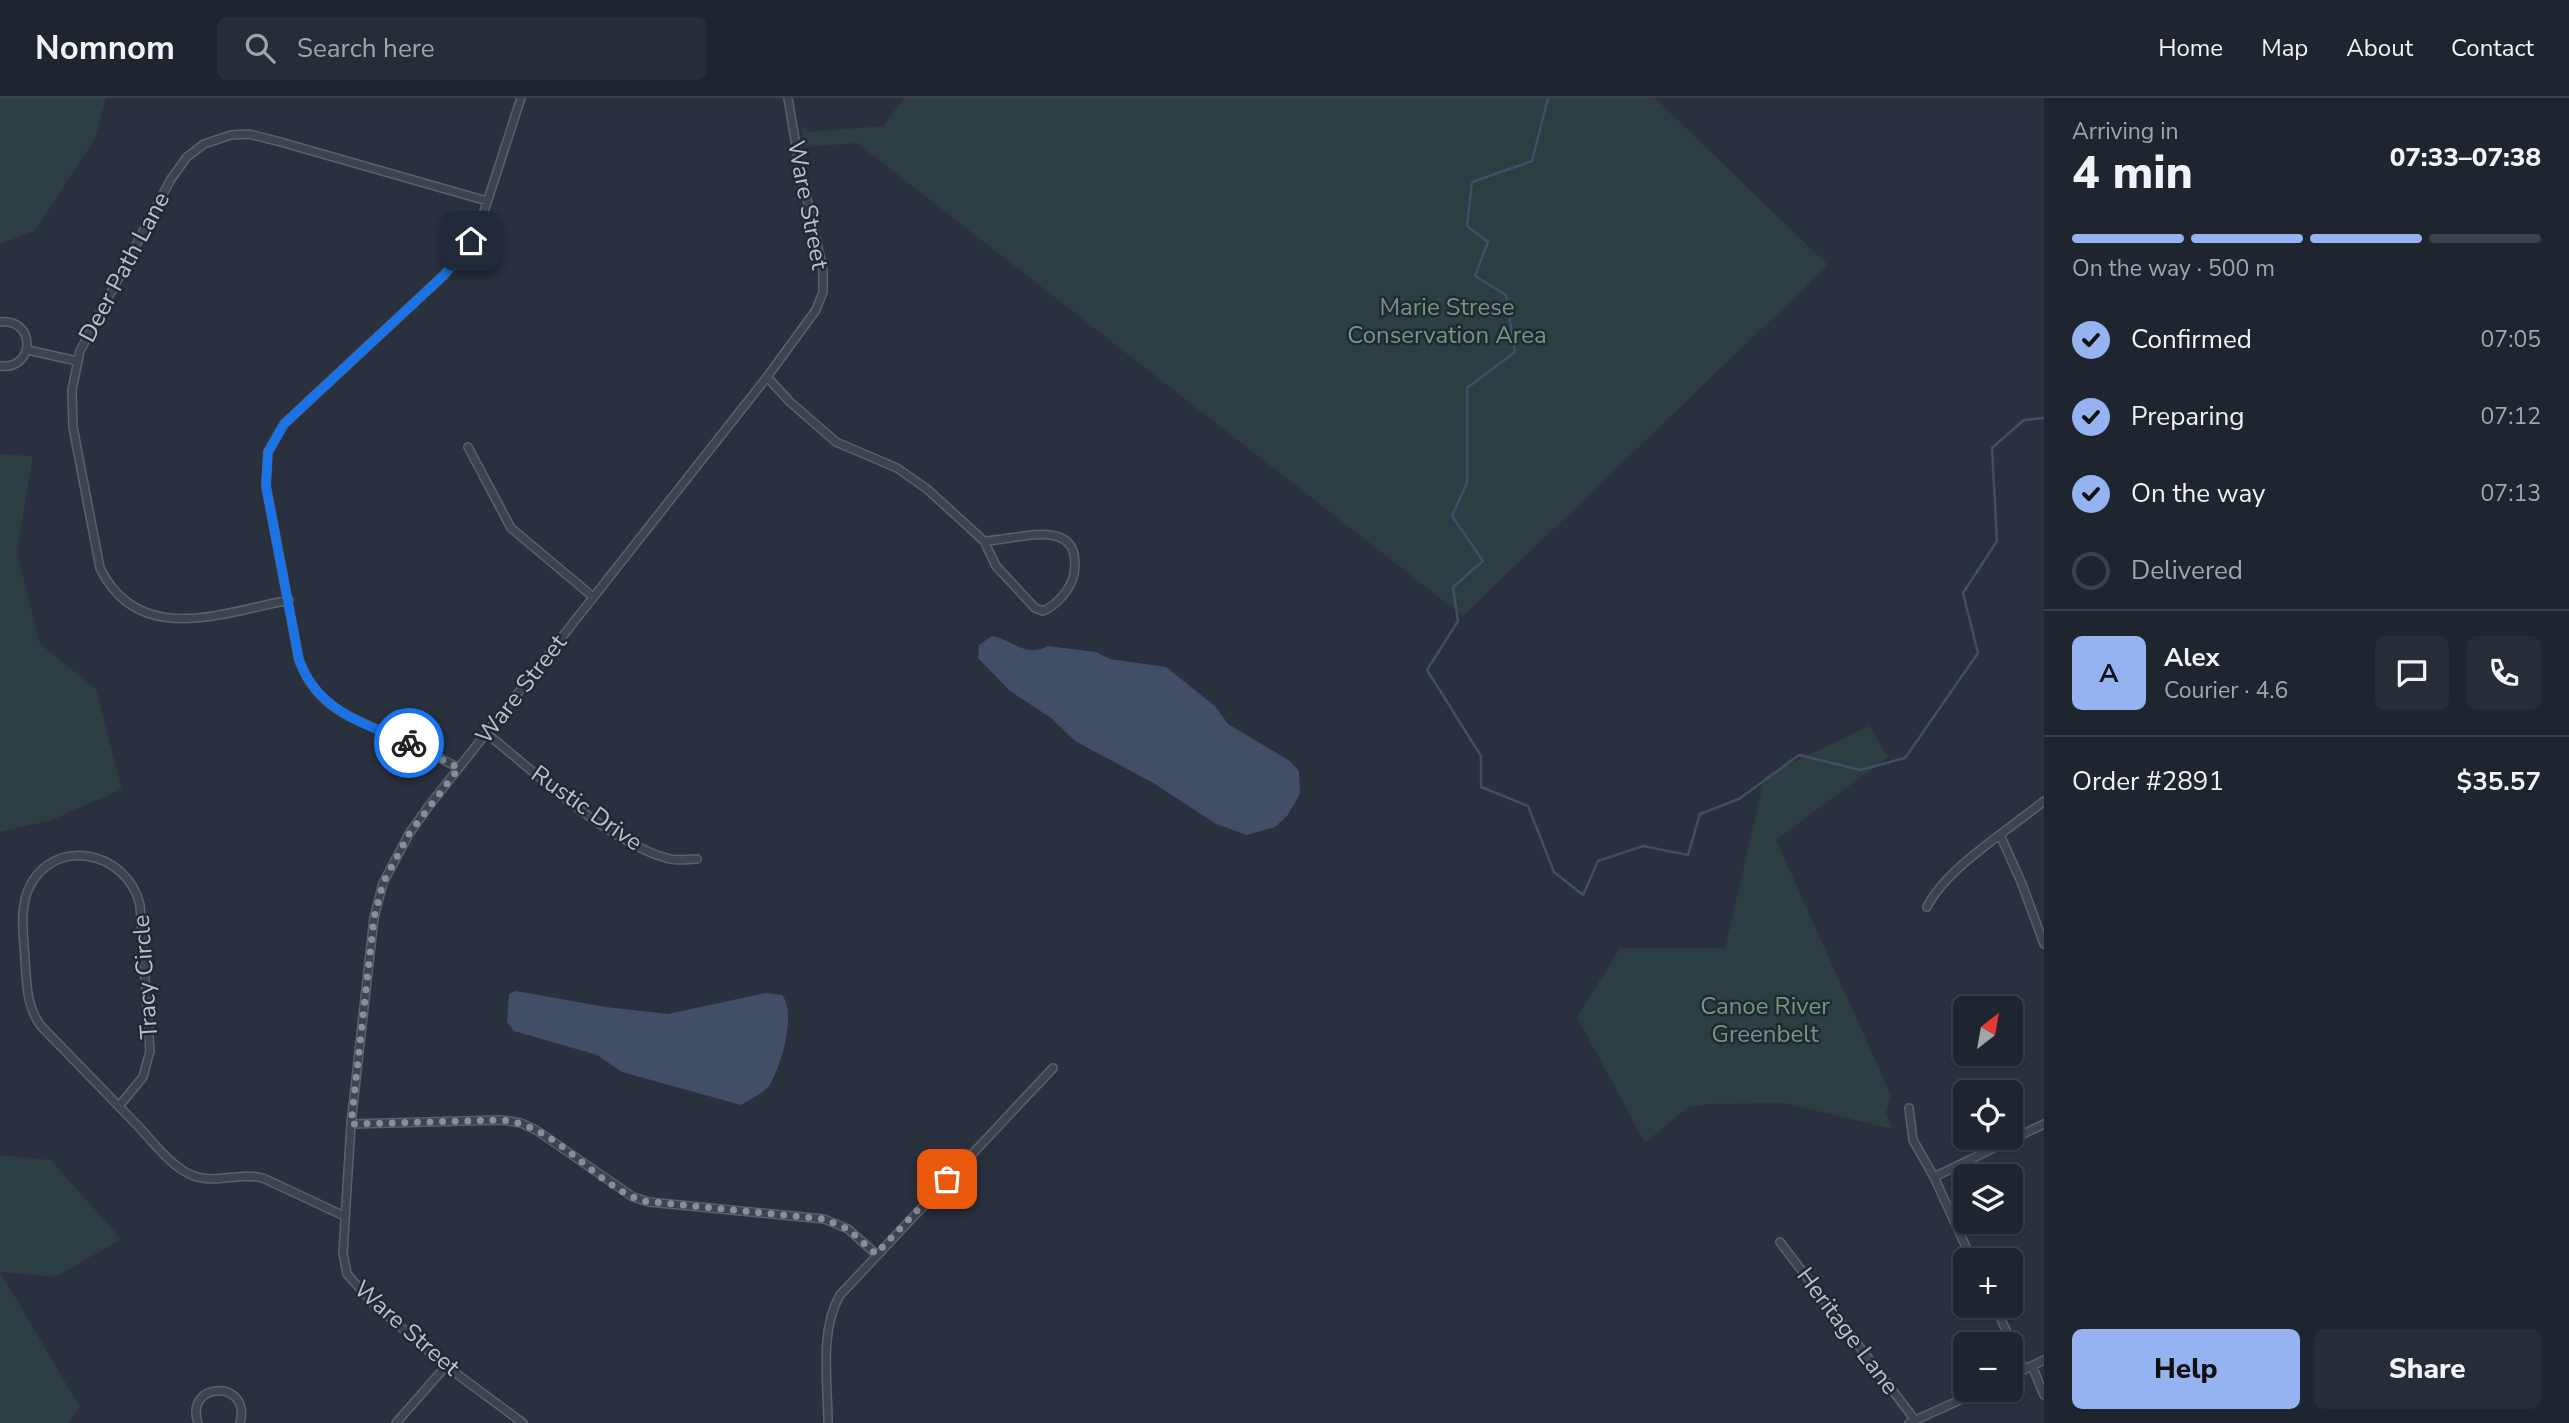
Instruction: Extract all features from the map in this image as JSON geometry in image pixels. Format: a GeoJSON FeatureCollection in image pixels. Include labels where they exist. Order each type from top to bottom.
{"type":"FeatureCollection","features":[{"type":"Feature","properties":{"kind":"street"},"geometry":{"type":"LineString","coordinates":[[459,768],[347,717],[320,695],[305,677],[299,660],[266,486],[268,452],[272,440],[289,418],[444,275],[471,241],[522,98]]}},
{"type":"Feature","properties":{"kind":"street","name":"Ware Street"},"geometry":{"type":"LineString","coordinates":[[523,1423],[446,1366],[377,1307],[347,1274],[343,1253],[344,1216],[351,1124],[374,918],[383,883],[409,834],[592,596],[767,377],[816,310],[823,292],[823,270],[799,163],[788,98]]}},
{"type":"Feature","properties":{"kind":"street","name":"Deer Path Lane"},"geometry":{"type":"LineString","coordinates":[[289,600],[215,614],[163,619],[142,612],[115,592],[100,568],[73,428],[72,390],[76,361],[89,331],[171,179],[196,149],[216,139],[248,134],[487,201]]}},
{"type":"Feature","properties":{"kind":"street"},"geometry":{"type":"LineString","coordinates":[[0,322],[10,322],[22,329],[28,341],[27,350],[19,363],[9,367],[0,366]]}},
{"type":"Feature","properties":{"kind":"street"},"geometry":{"type":"LineString","coordinates":[[27,350],[76,361]]}},
{"type":"Feature","properties":{"kind":"street"},"geometry":{"type":"LineString","coordinates":[[767,377],[790,402],[836,442],[897,468],[927,489],[984,541],[996,566],[1035,608],[1043,611],[1050,608],[1072,582],[1074,555],[1072,545],[1066,539],[1055,535],[1035,535],[984,541]]}},
{"type":"Feature","properties":{"kind":"street"},"geometry":{"type":"LineString","coordinates":[[468,447],[511,528],[592,596]]}},
{"type":"Feature","properties":{"kind":"street","name":"Rustic Drive"},"geometry":{"type":"LineString","coordinates":[[486,733],[590,816],[635,847],[672,860],[697,859]]}},
{"type":"Feature","properties":{"kind":"street"},"geometry":{"type":"LineString","coordinates":[[1927,907],[1934,892],[1962,865],[2044,802]]}},
{"type":"Feature","properties":{"kind":"street"},"geometry":{"type":"LineString","coordinates":[[2001,837],[2044,944]]}},
{"type":"Feature","properties":{"kind":"street","name":"Tracy Circle"},"geometry":{"type":"LineString","coordinates":[[119,1106],[143,1077],[150,1051],[140,905],[131,882],[114,865],[92,856],[68,857],[40,872],[30,885],[24,900],[29,1004],[41,1026],[172,1161],[186,1172],[211,1179],[249,1176],[263,1178],[344,1216]]}},
{"type":"Feature","properties":{"kind":"street"},"geometry":{"type":"LineString","coordinates":[[828,1423],[830,1316],[845,1287],[1053,1068]]}},
{"type":"Feature","properties":{"kind":"street"},"geometry":{"type":"LineString","coordinates":[[1909,1108],[1913,1140],[1934,1177],[1967,1248]]}},
{"type":"Feature","properties":{"kind":"street"},"geometry":{"type":"LineString","coordinates":[[351,1124],[502,1120],[521,1123],[544,1135],[617,1188],[642,1201],[824,1219],[848,1229],[876,1254]]}},
{"type":"Feature","properties":{"kind":"street"},"geometry":{"type":"LineString","coordinates":[[1934,1177],[2044,1124]]}},
{"type":"Feature","properties":{"kind":"street","name":"Heritage Lane"},"geometry":{"type":"LineString","coordinates":[[1780,1242],[1912,1421]]}},
{"type":"Feature","properties":{"kind":"street"},"geometry":{"type":"LineString","coordinates":[[2000,1318],[2024,1370],[2044,1360]]}},
{"type":"Feature","properties":{"kind":"street"},"geometry":{"type":"LineString","coordinates":[[397,1423],[446,1366]]}},
{"type":"Feature","properties":{"kind":"street"},"geometry":{"type":"LineString","coordinates":[[2032,1366],[2044,1395]]}},
{"type":"Feature","properties":{"kind":"street"},"geometry":{"type":"LineString","coordinates":[[198,1423],[195,1413],[201,1398],[220,1390],[228,1392],[239,1401],[242,1415],[240,1423]]}},
{"type":"Feature","properties":{"kind":"street"},"geometry":{"type":"LineString","coordinates":[[1912,1421],[1955,1402]]}},
{"type":"Feature","properties":{"kind":"green space"},"geometry":{"type":"Polygon","coordinates":[[[0,98],[106,98],[96,137],[35,231],[0,244],[0,98]]]}},
{"type":"Feature","properties":{"kind":"green space","name":"Marie Strese Conservation Area"},"geometry":{"type":"Polygon","coordinates":[[[904,98],[1655,98],[1828,265],[1463,616],[857,143],[805,147],[801,126],[811,132],[883,126],[904,98]]]}},
{"type":"Feature","properties":{"kind":"green space"},"geometry":{"type":"Polygon","coordinates":[[[0,454],[33,456],[17,553],[40,644],[96,689],[122,789],[52,820],[0,832],[0,454]]]}},
{"type":"Feature","properties":{"kind":"green space","name":"Canoe River Greenbelt"},"geometry":{"type":"Polygon","coordinates":[[[1869,726],[1888,757],[1776,840],[1891,1095],[1886,1112],[1893,1129],[1784,1103],[1709,1104],[1687,1108],[1645,1143],[1577,1017],[1620,948],[1725,948],[1765,776],[1869,726]]]}},
{"type":"Feature","properties":{"kind":"green space"},"geometry":{"type":"Polygon","coordinates":[[[0,1155],[51,1160],[121,1239],[56,1277],[0,1272],[0,1155]]]}},
{"type":"Feature","properties":{"kind":"green space"},"geometry":{"type":"Polygon","coordinates":[[[0,1272],[80,1407],[68,1423],[0,1423],[0,1272]]]}},
{"type":"Feature","properties":{"kind":"water"},"geometry":{"type":"Polygon","coordinates":[[[992,636],[1026,649],[1047,646],[1096,652],[1110,659],[1166,667],[1216,707],[1228,724],[1290,761],[1299,771],[1300,794],[1287,816],[1275,827],[1247,835],[1216,824],[1155,784],[1075,741],[1051,718],[1010,691],[978,658],[979,645],[992,636]]]}},
{"type":"Feature","properties":{"kind":"water"},"geometry":{"type":"Polygon","coordinates":[[[516,991],[606,1007],[668,1014],[765,993],[782,995],[788,1014],[786,1041],[778,1068],[768,1087],[741,1105],[622,1072],[597,1055],[514,1031],[507,1022],[509,994],[516,991]]]}},
{"type":"Feature","properties":{"kind":"waterway"},"geometry":{"type":"LineString","coordinates":[[1548,98],[1532,161],[1472,182],[1467,226],[1488,242],[1475,276],[1506,295],[1515,352],[1467,388],[1467,483],[1452,516],[1483,561],[1453,587],[1458,621],[1427,670],[1481,756],[1481,787],[1528,806],[1554,872],[1583,895],[1598,861],[1643,846],[1688,855],[1700,814],[1739,799],[1799,755],[1860,770],[1905,758],[1978,653],[1963,593],[1997,541],[1992,448],[2024,420],[2044,418]]}},
{"type":"Feature","properties":{"kind":"way so far"},"geometry":{"type":"LineString","coordinates":[[409,743],[459,768],[409,834],[383,883],[374,918],[351,1124],[502,1120],[521,1123],[544,1135],[617,1188],[642,1201],[824,1219],[848,1229],[876,1254],[947,1179]]}},
{"type":"Feature","properties":{"kind":"route"},"geometry":{"type":"LineString","coordinates":[[409,743],[347,717],[326,701],[305,677],[299,660],[272,522],[266,486],[266,464],[272,440],[289,418],[444,275],[471,241]]}}]}
